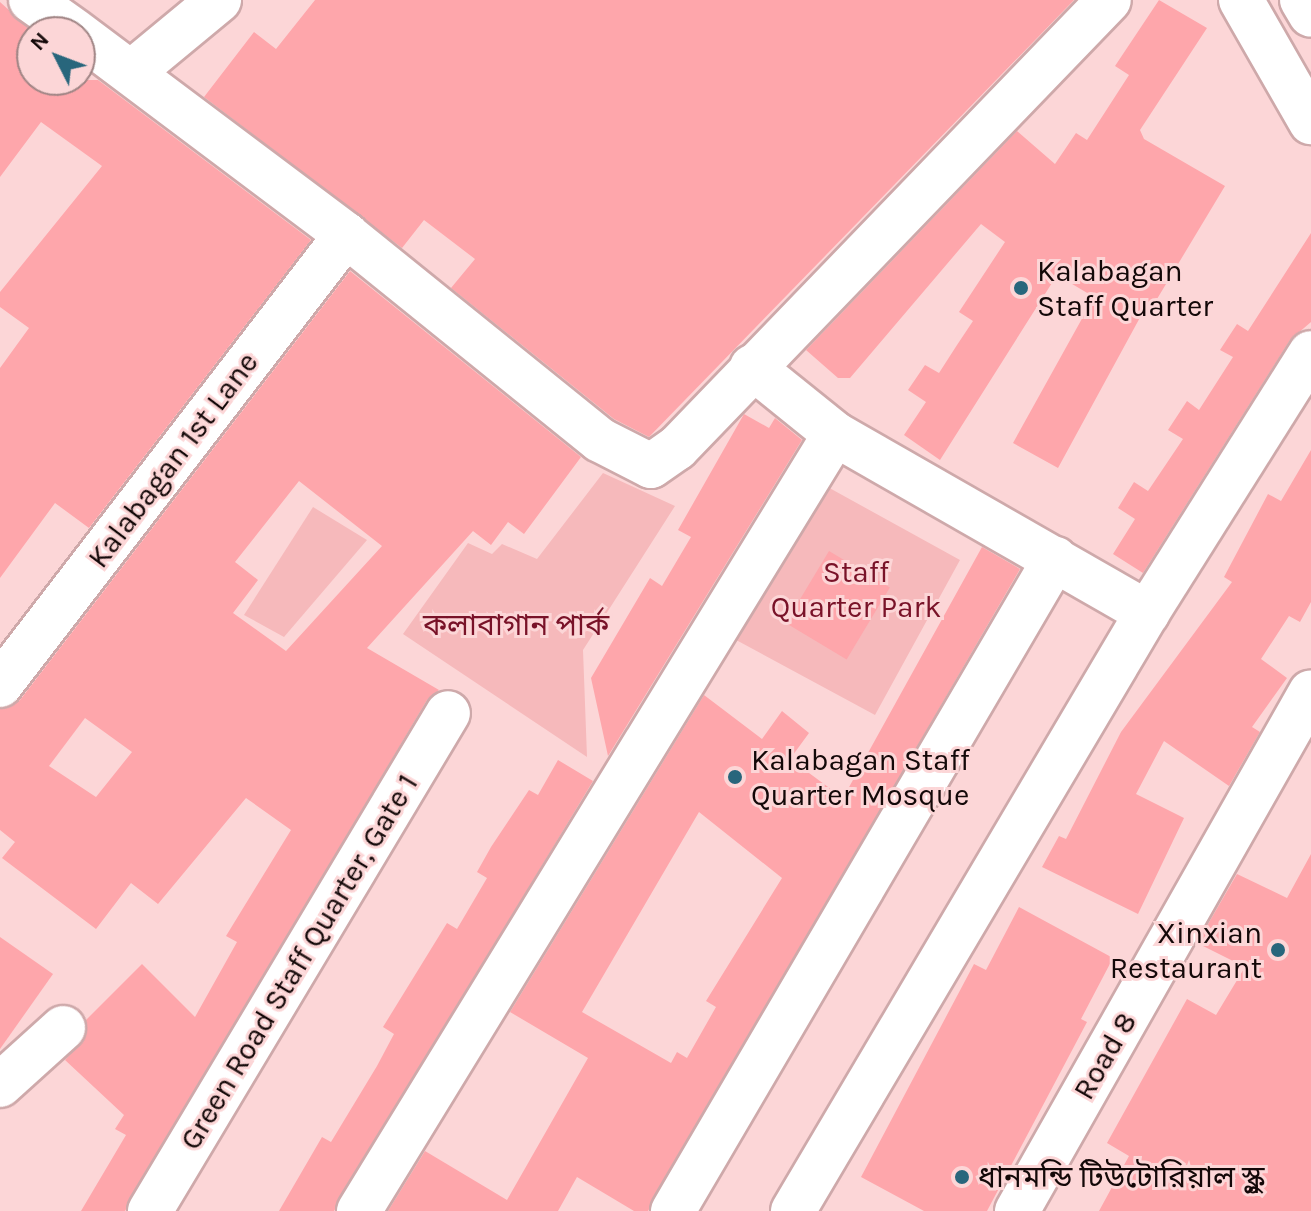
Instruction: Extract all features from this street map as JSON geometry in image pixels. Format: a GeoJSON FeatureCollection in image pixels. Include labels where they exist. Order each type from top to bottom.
{"type":"FeatureCollection","features":[{"type":"Feature","properties":{"kind":"street"},"geometry":{"type":"LineString","coordinates":[[31,0],[54,16]]}},
{"type":"Feature","properties":{"kind":"street"},"geometry":{"type":"LineString","coordinates":[[132,72],[219,0]]}},
{"type":"Feature","properties":{"kind":"street"},"geometry":{"type":"LineString","coordinates":[[96,46],[346,235],[600,440],[651,466],[677,448],[1109,0]]}},
{"type":"Feature","properties":{"kind":"street"},"geometry":{"type":"LineString","coordinates":[[1241,0],[1311,122]]}},
{"type":"Feature","properties":{"kind":"street"},"geometry":{"type":"LineString","coordinates":[[1302,0],[1311,15]]}},
{"type":"Feature","properties":{"kind":"street","name":"Kalabagan 1st Lane"},"geometry":{"type":"LineString","coordinates":[[0,685],[346,235]]}},
{"type":"Feature","properties":{"kind":"street"},"geometry":{"type":"LineString","coordinates":[[793,1211],[1147,613],[1311,353]]}},
{"type":"Feature","properties":{"kind":"street"},"geometry":{"type":"LineString","coordinates":[[752,367],[835,434],[1147,613]]}},
{"type":"Feature","properties":{"kind":"street"},"geometry":{"type":"LineString","coordinates":[[359,1211],[835,434]]}},
{"type":"Feature","properties":{"kind":"street"},"geometry":{"type":"LineString","coordinates":[[673,1211],[1055,559]]}},
{"type":"Feature","properties":{"kind":"street","name":"Road 8"},"geometry":{"type":"LineString","coordinates":[[1017,1211],[1311,692]]}},
{"type":"Feature","properties":{"kind":"street","name":"Green Road Staff Quarter, Gate 1"},"geometry":{"type":"LineString","coordinates":[[150,1211],[448,713]]}},
{"type":"Feature","properties":{"kind":"street"},"geometry":{"type":"LineString","coordinates":[[0,1085],[63,1028]]}},
{"type":"Feature","properties":{"kind":"green space","name":"কলাবাগান পার্ক"},"geometry":{"type":"Polygon","coordinates":[[[603,473],[675,506],[583,650],[587,757],[403,634],[468,543],[492,554],[502,544],[537,559],[603,473]]]}},
{"type":"Feature","properties":{"kind":"green space","name":"Staff Quarter Park"},"geometry":{"type":"Polygon","coordinates":[[[824,485],[960,560],[875,715],[725,634],[783,561],[784,538],[824,485]]]}},
{"type":"Feature","properties":{"kind":"green space"},"geometry":{"type":"Polygon","coordinates":[[[313,507],[367,540],[284,637],[244,615],[313,507]]]}},
{"type":"Feature","properties":{"kind":"building"},"geometry":{"type":"Polygon","coordinates":[[[315,0],[1074,0],[649,437],[614,419],[451,288],[475,259],[424,220],[402,248],[204,97],[254,32],[276,49],[315,0]]]}},
{"type":"Feature","properties":{"kind":"building"},"geometry":{"type":"Polygon","coordinates":[[[1159,0],[1207,28],[1140,130],[1144,139],[1225,186],[1154,304],[1149,301],[1058,468],[1013,443],[1094,297],[1057,275],[940,460],[904,435],[926,402],[908,390],[925,365],[939,373],[973,321],[959,312],[1005,242],[981,224],[850,378],[838,378],[806,350],[1017,131],[1055,164],[1076,133],[1087,140],[1129,75],[1115,66],[1159,0]]]}},
{"type":"Feature","properties":{"kind":"building"},"geometry":{"type":"Polygon","coordinates":[[[0,2],[16,16],[16,96],[96,96],[98,80],[311,240],[89,528],[55,503],[0,578],[0,368],[29,328],[0,307],[0,292],[102,166],[41,122],[0,177],[0,2]]]}},
{"type":"Feature","properties":{"kind":"building","name":"Kalabagan Staff Quarter"},"geometry":{"type":"Polygon","coordinates":[[[1311,233],[1311,322],[1290,340],[1143,573],[1113,554],[1135,519],[1118,508],[1134,482],[1148,491],[1183,439],[1168,430],[1187,401],[1199,410],[1233,357],[1220,350],[1237,324],[1248,331],[1311,233]]]}},
{"type":"Feature","properties":{"kind":"building"},"geometry":{"type":"Polygon","coordinates":[[[350,271],[581,457],[524,534],[508,522],[491,545],[473,531],[367,648],[439,690],[427,700],[125,1211],[81,1211],[126,1135],[115,1129],[124,1115],[65,1060],[86,1036],[86,1020],[142,964],[195,1017],[237,942],[226,936],[291,830],[246,798],[158,904],[131,883],[96,929],[2,858],[15,842],[0,830],[0,709],[20,700],[350,271]],[[299,481],[235,562],[258,580],[233,613],[286,651],[382,546],[299,481]],[[85,718],[49,766],[96,797],[132,752],[85,718]]]}},
{"type":"Feature","properties":{"kind":"building"},"geometry":{"type":"Polygon","coordinates":[[[744,414],[769,428],[775,418],[802,440],[608,756],[591,678],[650,578],[662,586],[691,537],[678,530],[744,414]]]}},
{"type":"Feature","properties":{"kind":"building"},"geometry":{"type":"Polygon","coordinates":[[[1311,450],[1311,602],[1300,622],[1289,616],[1261,659],[1287,678],[1252,727],[1260,732],[1229,786],[1164,741],[1136,794],[1184,818],[1138,914],[1042,867],[1059,836],[1066,839],[1121,732],[1232,582],[1224,577],[1268,494],[1281,501],[1311,450]]]}},
{"type":"Feature","properties":{"kind":"building"},"geometry":{"type":"Polygon","coordinates":[[[982,547],[1020,569],[648,1211],[634,1211],[577,1177],[558,1211],[388,1211],[425,1151],[507,1200],[588,1058],[510,1012],[704,695],[762,739],[782,711],[809,733],[790,759],[843,798],[982,547]],[[699,812],[582,1012],[671,1063],[677,1052],[687,1058],[716,1007],[706,1001],[782,878],[699,812]]]}},
{"type":"Feature","properties":{"kind":"building"},"geometry":{"type":"Polygon","coordinates":[[[829,551],[890,588],[847,660],[786,623],[829,551]]]}},
{"type":"Feature","properties":{"kind":"building"},"geometry":{"type":"Polygon","coordinates":[[[558,760],[593,781],[334,1211],[279,1211],[322,1137],[331,1142],[377,1066],[394,1034],[383,1027],[447,923],[457,929],[487,878],[477,872],[491,847],[529,790],[538,795],[558,760]]]}},
{"type":"Feature","properties":{"kind":"building"},"geometry":{"type":"Polygon","coordinates":[[[1311,854],[1311,1211],[1099,1211],[1129,1156],[1107,1143],[1187,999],[1216,1015],[1245,967],[1197,943],[1237,874],[1287,898],[1311,854]]]}},
{"type":"Feature","properties":{"kind":"building"},"geometry":{"type":"Polygon","coordinates":[[[1019,907],[1113,958],[1081,1019],[1087,1022],[987,1211],[924,1211],[861,1177],[974,964],[986,970],[1019,907]]]}},
{"type":"Feature","properties":{"kind":"building"},"geometry":{"type":"Polygon","coordinates":[[[0,937],[53,974],[0,1049],[0,937]]]}},
{"type":"Feature","properties":{"kind":"place","name":"Kalabagan Staff Quarter"},"geometry":{"type":"Point","coordinates":[1021,288]}},
{"type":"Feature","properties":{"kind":"place","name":"Kalabagan Staff Quarter Mosque"},"geometry":{"type":"Point","coordinates":[735,777]}},
{"type":"Feature","properties":{"kind":"place","name":"Xinxian Restaurant"},"geometry":{"type":"Point","coordinates":[1278,950]}},
{"type":"Feature","properties":{"kind":"place","name":"ধানমন্ডি টিউটোরিয়াল স্কুল"},"geometry":{"type":"Point","coordinates":[962,1177]}}]}
